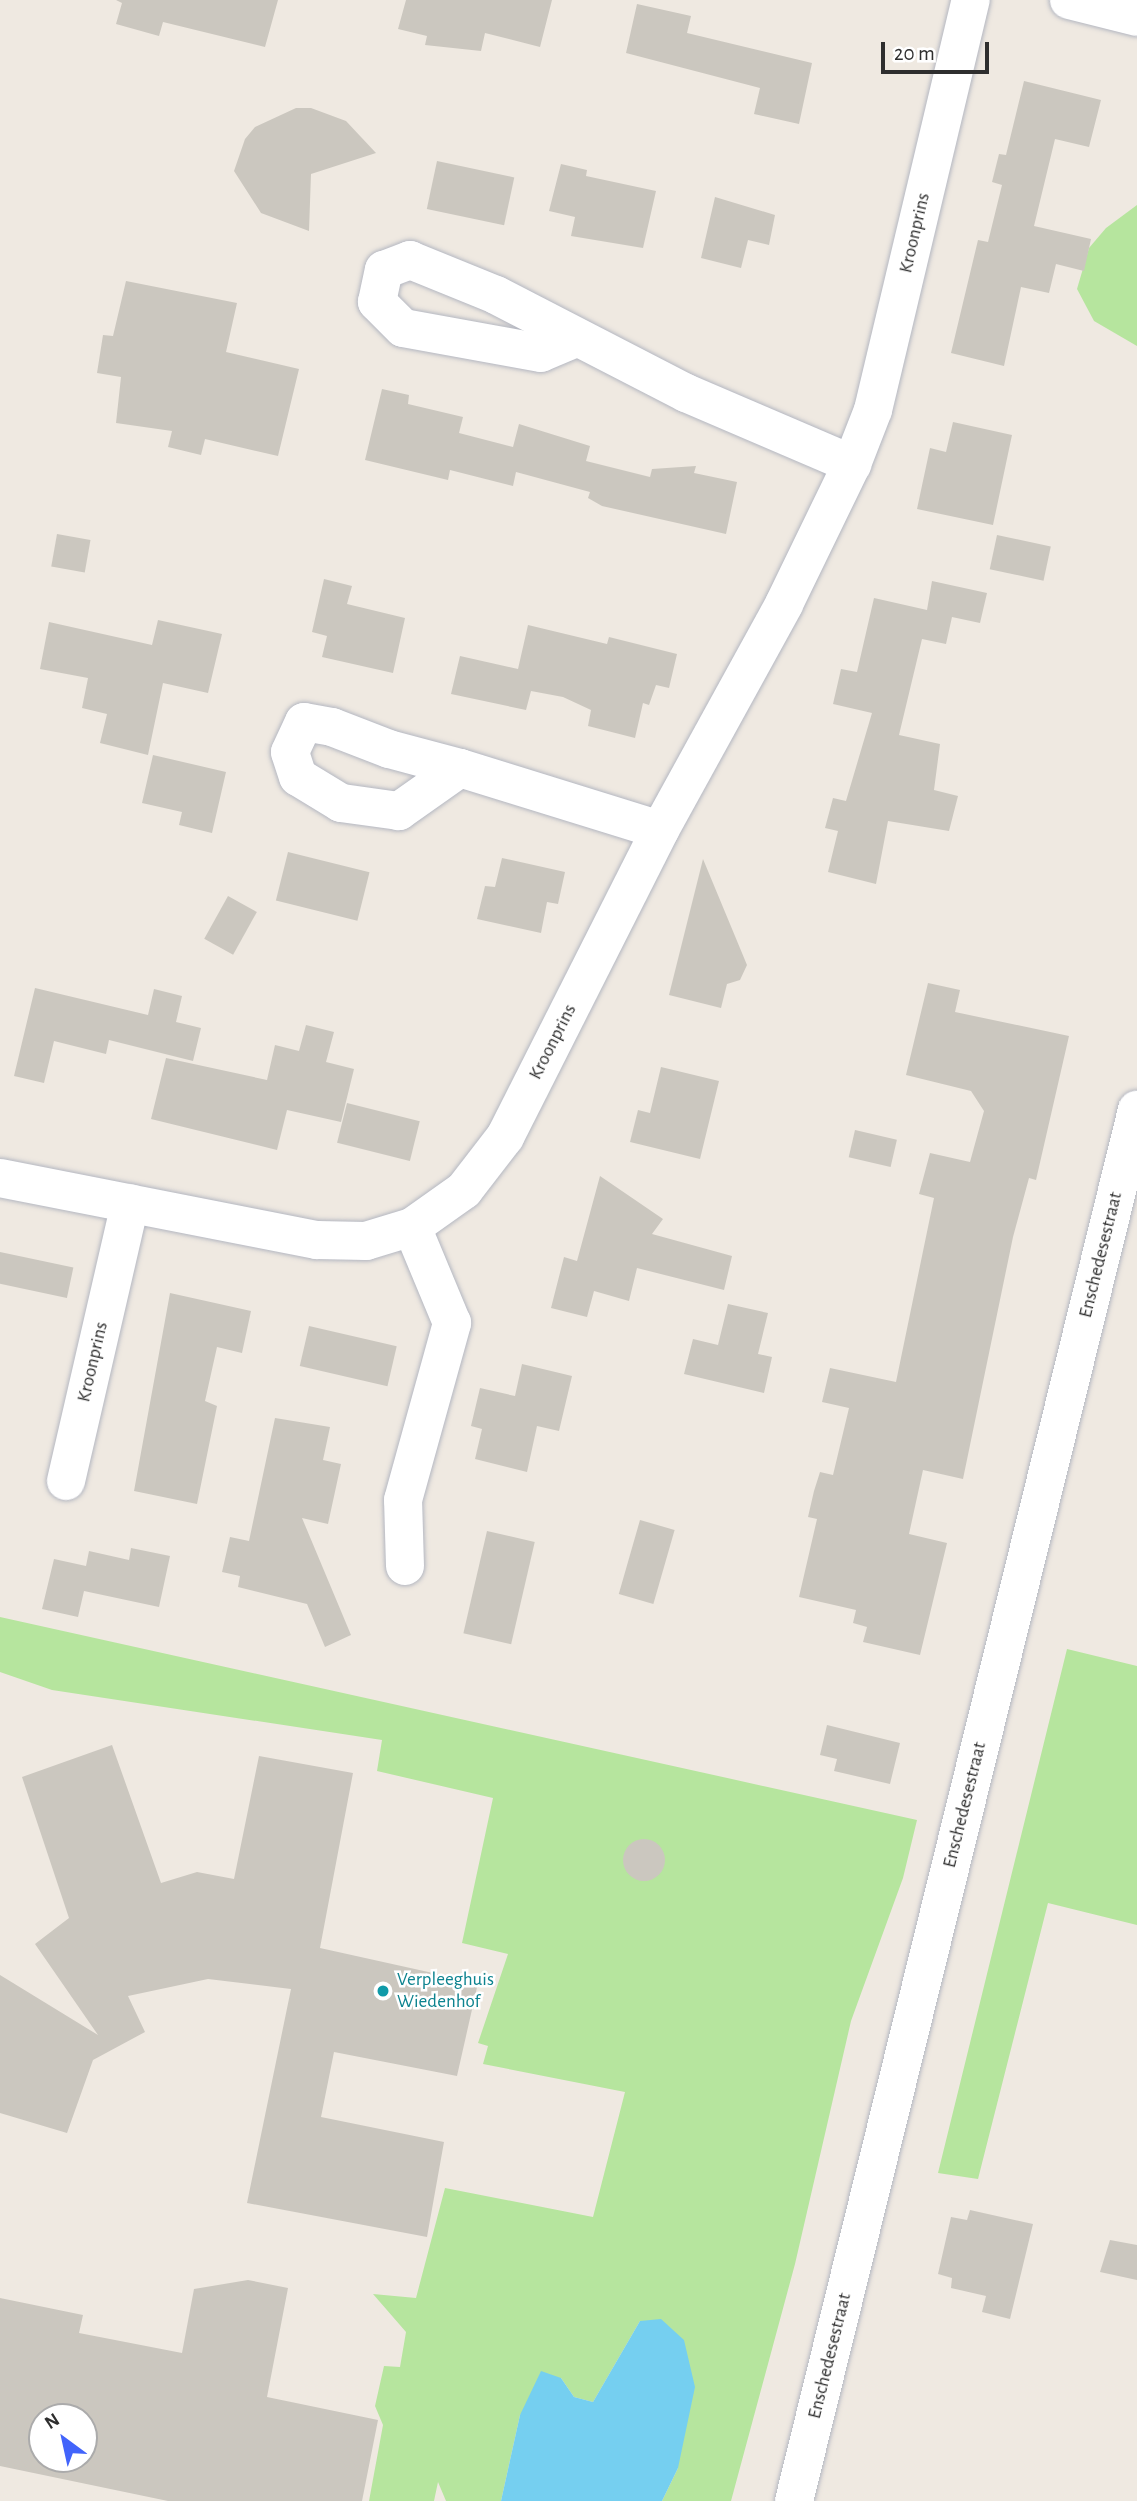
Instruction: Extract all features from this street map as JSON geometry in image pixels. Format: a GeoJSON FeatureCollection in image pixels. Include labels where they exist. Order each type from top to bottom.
{"type":"FeatureCollection","features":[{"type":"Feature","properties":{"kind":"street","name":"Kroonprins"},"geometry":{"type":"LineString","coordinates":[[0,1178],[317,1240],[366,1241],[412,1227],[464,1191],[505,1137],[660,830],[784,604],[852,464],[873,410],[971,0]]}},
{"type":"Feature","properties":{"kind":"street"},"geometry":{"type":"LineString","coordinates":[[1069,0],[1137,17]]}},
{"type":"Feature","properties":{"kind":"street"},"geometry":{"type":"LineString","coordinates":[[576,338],[687,393],[852,464]]}},
{"type":"Feature","properties":{"kind":"street"},"geometry":{"type":"LineString","coordinates":[[460,768],[660,830]]}},
{"type":"Feature","properties":{"kind":"street","name":"Enschedesestraat"},"geometry":{"type":"LineString","coordinates":[[794,2501],[1137,1110]]}},
{"type":"Feature","properties":{"kind":"street","name":"Kroonprins"},"geometry":{"type":"LineString","coordinates":[[66,1481],[130,1203]]}},
{"type":"Feature","properties":{"kind":"street"},"geometry":{"type":"LineString","coordinates":[[405,1566],[403,1500],[452,1323],[412,1227]]}},
{"type":"Feature","properties":{"kind":"green space"},"geometry":{"type":"Polygon","coordinates":[[[1137,205],[1137,346],[1094,321],[1077,289],[1089,248],[1106,228],[1137,205]]]}},
{"type":"Feature","properties":{"kind":"green space"},"geometry":{"type":"Polygon","coordinates":[[[0,1617],[917,1820],[903,1878],[851,2021],[795,2264],[731,2501],[662,2501],[678,2468],[640,2321],[593,2402],[574,2397],[561,2378],[520,2415],[501,2501],[446,2501],[438,2482],[434,2501],[369,2501],[383,2425],[375,2406],[384,2366],[400,2367],[406,2332],[373,2294],[416,2298],[445,2188],[593,2217],[625,2092],[483,2064],[488,2046],[478,2043],[508,1954],[462,1943],[493,1798],[377,1771],[382,1740],[52,1690],[0,1672],[0,1617]]]}},
{"type":"Feature","properties":{"kind":"green space"},"geometry":{"type":"Polygon","coordinates":[[[1067,1649],[1137,1666],[1137,1925],[1048,1903],[978,2179],[938,2173],[1067,1649]]]}},
{"type":"Feature","properties":{"kind":"water"},"geometry":{"type":"Polygon","coordinates":[[[661,2319],[684,2340],[695,2387],[678,2468],[662,2501],[501,2501],[520,2415],[541,2371],[561,2378],[574,2397],[593,2402],[640,2321],[661,2319]]]}},
{"type":"Feature","properties":{"kind":"building"},"geometry":{"type":"Polygon","coordinates":[[[116,0],[278,0],[265,47],[163,22],[159,36],[116,24],[122,3],[116,0]]]}},
{"type":"Feature","properties":{"kind":"building"},"geometry":{"type":"Polygon","coordinates":[[[406,0],[552,0],[540,47],[485,33],[481,51],[425,45],[427,36],[398,29],[406,0]]]}},
{"type":"Feature","properties":{"kind":"building"},"geometry":{"type":"Polygon","coordinates":[[[637,4],[691,16],[687,33],[812,63],[799,124],[754,114],[760,88],[626,53],[637,4]]]}},
{"type":"Feature","properties":{"kind":"building"},"geometry":{"type":"Polygon","coordinates":[[[1024,81],[1101,100],[1089,147],[1055,139],[1034,226],[1091,239],[1084,271],[1056,264],[1049,293],[1021,287],[1004,366],[951,353],[978,240],[988,242],[1002,185],[992,182],[999,154],[1006,155],[1024,81]]]}},
{"type":"Feature","properties":{"kind":"building"},"geometry":{"type":"Polygon","coordinates":[[[296,108],[311,108],[346,121],[376,153],[311,174],[309,231],[261,213],[234,171],[245,139],[255,127],[296,108]]]}},
{"type":"Feature","properties":{"kind":"building"},"geometry":{"type":"Polygon","coordinates":[[[437,161],[514,177],[504,225],[427,209],[437,161]]]}},
{"type":"Feature","properties":{"kind":"building"},"geometry":{"type":"Polygon","coordinates":[[[561,164],[587,170],[586,176],[656,191],[643,248],[571,236],[575,217],[549,211],[561,164]]]}},
{"type":"Feature","properties":{"kind":"building"},"geometry":{"type":"Polygon","coordinates":[[[715,197],[775,215],[769,245],[748,240],[741,268],[701,258],[715,197]]]}},
{"type":"Feature","properties":{"kind":"building"},"geometry":{"type":"Polygon","coordinates":[[[126,281],[237,303],[226,352],[299,369],[278,456],[205,439],[201,455],[168,447],[172,431],[116,423],[121,377],[97,373],[103,335],[113,336],[126,281]]]}},
{"type":"Feature","properties":{"kind":"building"},"geometry":{"type":"Polygon","coordinates":[[[382,389],[409,395],[408,404],[463,417],[459,433],[513,447],[519,424],[590,446],[586,461],[650,477],[652,469],[696,466],[694,473],[737,482],[726,534],[602,506],[588,498],[590,492],[516,472],[513,486],[450,470],[448,480],[365,460],[382,389]]]}},
{"type":"Feature","properties":{"kind":"building"},"geometry":{"type":"Polygon","coordinates":[[[953,422],[1012,435],[993,525],[917,509],[930,448],[946,452],[953,422]]]}},
{"type":"Feature","properties":{"kind":"building"},"geometry":{"type":"Polygon","coordinates":[[[57,534],[90,540],[85,572],[51,566],[57,534]]]}},
{"type":"Feature","properties":{"kind":"building"},"geometry":{"type":"Polygon","coordinates":[[[997,535],[1051,546],[1044,581],[990,569],[997,535]]]}},
{"type":"Feature","properties":{"kind":"building"},"geometry":{"type":"Polygon","coordinates":[[[324,579],[352,586],[347,604],[405,618],[393,673],[322,657],[327,636],[312,632],[324,579]]]}},
{"type":"Feature","properties":{"kind":"building"},"geometry":{"type":"Polygon","coordinates":[[[932,581],[987,593],[980,623],[952,617],[946,644],[922,639],[899,735],[940,744],[934,790],[958,796],[949,831],[888,821],[876,884],[828,872],[838,831],[825,828],[833,798],[846,801],[872,713],[833,704],[841,669],[857,672],[874,598],[927,610],[932,581]]]}},
{"type":"Feature","properties":{"kind":"building"},"geometry":{"type":"Polygon","coordinates":[[[158,620],[222,634],[208,693],[163,683],[148,755],[100,743],[107,714],[82,708],[88,678],[40,669],[49,622],[152,645],[158,620]]]}},
{"type":"Feature","properties":{"kind":"building"},"geometry":{"type":"Polygon","coordinates":[[[528,625],[607,644],[609,637],[677,654],[669,688],[656,685],[649,705],[643,703],[635,738],[588,726],[591,710],[563,697],[531,691],[526,710],[451,694],[460,656],[518,669],[528,625]]]}},
{"type":"Feature","properties":{"kind":"building"},"geometry":{"type":"Polygon","coordinates":[[[153,755],[226,772],[212,833],[179,825],[182,812],[142,803],[153,755]]]}},
{"type":"Feature","properties":{"kind":"building"},"geometry":{"type":"Polygon","coordinates":[[[288,852],[370,872],[357,921],[276,901],[288,852]]]}},
{"type":"Feature","properties":{"kind":"building"},"geometry":{"type":"Polygon","coordinates":[[[502,858],[565,872],[558,904],[547,902],[541,933],[477,919],[485,886],[495,887],[502,858]]]}},
{"type":"Feature","properties":{"kind":"building"},"geometry":{"type":"Polygon","coordinates":[[[703,859],[747,965],[740,980],[727,984],[721,1008],[669,995],[703,859]]]}},
{"type":"Feature","properties":{"kind":"building"},"geometry":{"type":"Polygon","coordinates":[[[228,896],[257,912],[233,955],[204,939],[228,896]]]}},
{"type":"Feature","properties":{"kind":"building"},"geometry":{"type":"Polygon","coordinates":[[[928,983],[960,990],[955,1012],[1069,1036],[1036,1180],[1029,1178],[1013,1237],[963,1479],[923,1470],[909,1534],[947,1543],[920,1655],[863,1642],[867,1627],[853,1623],[856,1610],[799,1597],[817,1519],[808,1517],[814,1491],[820,1472],[833,1475],[849,1408],[822,1402],[830,1368],[896,1382],[934,1198],[919,1194],[930,1153],[970,1162],[984,1111],[971,1091],[906,1075],[928,983]]]}},
{"type":"Feature","properties":{"kind":"building"},"geometry":{"type":"Polygon","coordinates":[[[35,988],[148,1015],[154,989],[182,996],[176,1022],[201,1028],[193,1061],[109,1040],[106,1054],[54,1041],[44,1083],[14,1076],[35,988]]]}},
{"type":"Feature","properties":{"kind":"building"},"geometry":{"type":"Polygon","coordinates":[[[306,1025],[334,1032],[326,1062],[354,1069],[341,1122],[287,1110],[277,1150],[151,1119],[166,1058],[267,1080],[275,1045],[299,1051],[306,1025]]]}},
{"type":"Feature","properties":{"kind":"building"},"geometry":{"type":"Polygon","coordinates":[[[661,1067],[719,1081],[700,1159],[630,1142],[638,1110],[650,1113],[661,1067]]]}},
{"type":"Feature","properties":{"kind":"building"},"geometry":{"type":"Polygon","coordinates":[[[347,1103],[420,1121],[410,1161],[337,1143],[347,1103]]]}},
{"type":"Feature","properties":{"kind":"building"},"geometry":{"type":"Polygon","coordinates":[[[855,1130],[897,1140],[891,1167],[849,1157],[855,1130]]]}},
{"type":"Feature","properties":{"kind":"building"},"geometry":{"type":"Polygon","coordinates":[[[600,1176],[663,1219],[652,1234],[732,1256],[724,1290],[637,1268],[629,1301],[594,1291],[587,1317],[551,1308],[564,1257],[577,1261],[600,1176]]]}},
{"type":"Feature","properties":{"kind":"building"},"geometry":{"type":"Polygon","coordinates":[[[0,1252],[73,1268],[67,1298],[0,1284],[0,1252]]]}},
{"type":"Feature","properties":{"kind":"building"},"geometry":{"type":"Polygon","coordinates":[[[170,1293],[251,1311],[242,1353],[217,1347],[205,1401],[217,1406],[197,1504],[134,1491],[170,1293]]]}},
{"type":"Feature","properties":{"kind":"building"},"geometry":{"type":"Polygon","coordinates":[[[728,1304],[768,1313],[758,1354],[772,1357],[764,1393],[684,1374],[693,1339],[718,1345],[728,1304]]]}},
{"type":"Feature","properties":{"kind":"building"},"geometry":{"type":"Polygon","coordinates":[[[309,1326],[397,1346],[387,1386],[300,1366],[309,1326]]]}},
{"type":"Feature","properties":{"kind":"building"},"geometry":{"type":"Polygon","coordinates":[[[522,1364],[572,1376],[559,1431],[537,1426],[527,1472],[475,1459],[482,1429],[471,1426],[480,1388],[515,1396],[522,1364]]]}},
{"type":"Feature","properties":{"kind":"building"},"geometry":{"type":"Polygon","coordinates":[[[275,1418],[330,1427],[323,1460],[341,1464],[328,1524],[302,1518],[351,1635],[325,1647],[307,1604],[238,1587],[240,1576],[222,1572],[230,1537],[249,1541],[275,1418]]]}},
{"type":"Feature","properties":{"kind":"building"},"geometry":{"type":"Polygon","coordinates":[[[640,1520],[675,1530],[653,1604],[619,1594],[640,1520]]]}},
{"type":"Feature","properties":{"kind":"building"},"geometry":{"type":"Polygon","coordinates":[[[487,1531],[535,1542],[511,1644],[463,1633],[487,1531]]]}},
{"type":"Feature","properties":{"kind":"building"},"geometry":{"type":"Polygon","coordinates":[[[131,1548],[170,1556],[159,1607],[84,1591],[78,1617],[42,1609],[54,1559],[86,1566],[89,1551],[129,1560],[131,1548]]]}},
{"type":"Feature","properties":{"kind":"building"},"geometry":{"type":"Polygon","coordinates":[[[827,1725],[900,1743],[890,1784],[834,1771],[837,1759],[820,1755],[827,1725]]]}},
{"type":"Feature","properties":{"kind":"building","name":"Verpleeghuis Wiedenhof"},"geometry":{"type":"Polygon","coordinates":[[[112,1745],[161,1883],[197,1872],[234,1879],[259,1756],[353,1773],[320,1948],[478,1983],[457,2076],[334,2052],[321,2117],[444,2142],[427,2237],[247,2203],[291,1989],[208,1979],[128,1996],[145,2032],[93,2060],[67,2133],[0,2113],[0,1975],[98,2035],[35,1944],[69,1918],[22,1777],[112,1745]]]}},
{"type":"Feature","properties":{"kind":"building"},"geometry":{"type":"Polygon","coordinates":[[[644,1839],[659,1845],[665,1860],[659,1875],[644,1881],[629,1875],[623,1860],[629,1845],[644,1839]]]}},
{"type":"Feature","properties":{"kind":"building"},"geometry":{"type":"Polygon","coordinates":[[[970,2210],[1033,2224],[1010,2319],[982,2312],[986,2296],[951,2288],[952,2278],[938,2274],[951,2217],[967,2220],[970,2210]]]}},
{"type":"Feature","properties":{"kind":"building"},"geometry":{"type":"Polygon","coordinates":[[[1110,2240],[1137,2245],[1137,2280],[1100,2272],[1110,2240]]]}},
{"type":"Feature","properties":{"kind":"building"},"geometry":{"type":"Polygon","coordinates":[[[248,2280],[288,2288],[267,2397],[378,2420],[362,2501],[168,2501],[34,2473],[98,2473],[98,2403],[28,2403],[28,2472],[0,2466],[0,2298],[83,2315],[79,2333],[182,2353],[194,2289],[248,2280]]]}},
{"type":"Feature","properties":{"kind":"place","name":"Verpleeghuis Wiedenhof"},"geometry":{"type":"Point","coordinates":[383,1991]}}]}
